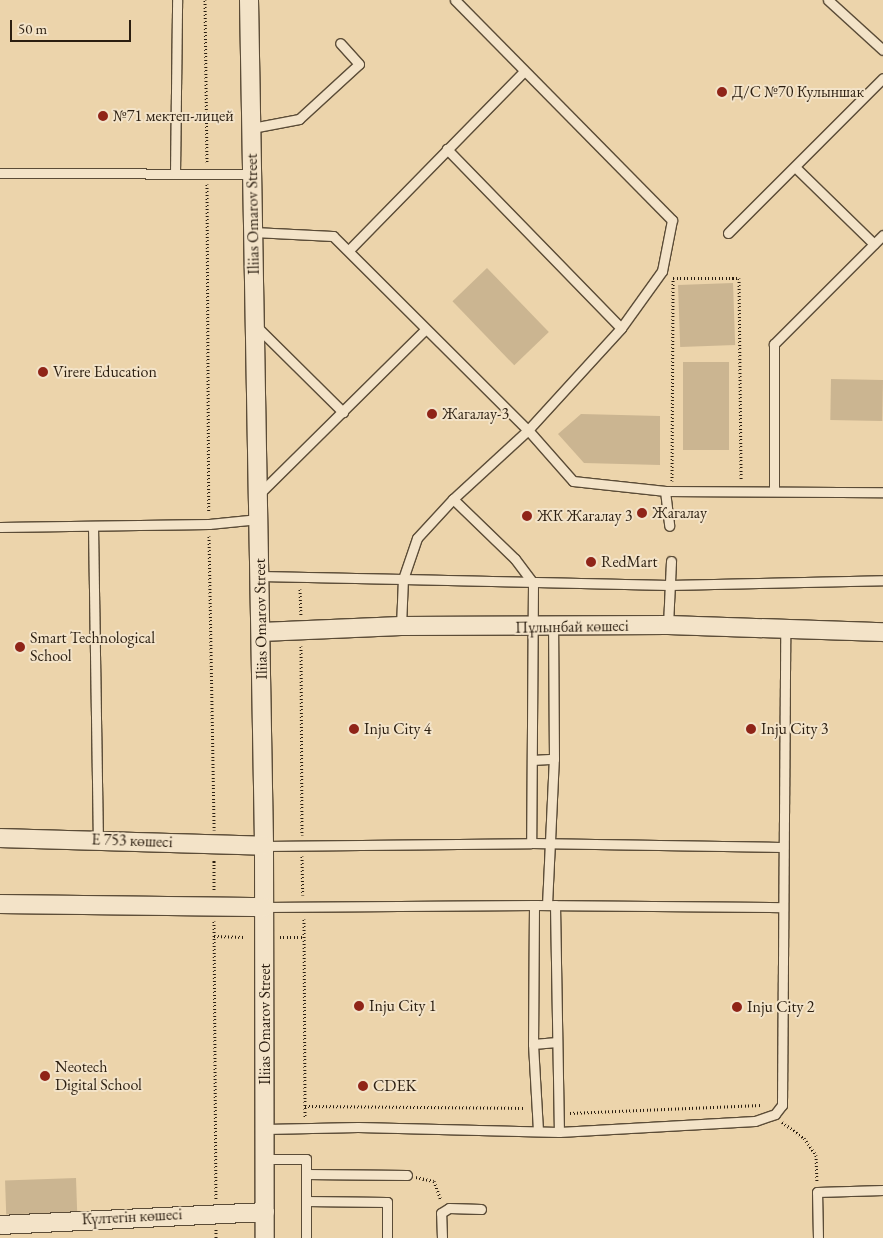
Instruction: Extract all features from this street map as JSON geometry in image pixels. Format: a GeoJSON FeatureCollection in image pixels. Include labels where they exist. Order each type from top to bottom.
{"type":"FeatureCollection","features":[{"type":"Feature","properties":{"kind":"street","name":"Iliias Omarov Street"},"geometry":{"type":"LineString","coordinates":[[249,0],[264,846],[265,1238]]}},
{"type":"Feature","properties":{"kind":"street","name":"Пұлынбай көшесі"},"geometry":{"type":"LineString","coordinates":[[261,632],[401,626],[553,628],[668,625],[883,632]]}},
{"type":"Feature","properties":{"kind":"street","name":"Е 753 көшесі"},"geometry":{"type":"LineString","coordinates":[[0,838],[264,846]]}},
{"type":"Feature","properties":{"kind":"street"},"geometry":{"type":"LineString","coordinates":[[0,904],[264,907]]}},
{"type":"Feature","properties":{"kind":"street","name":"Күлтегін көшесі"},"geometry":{"type":"LineString","coordinates":[[0,1225],[216,1212],[265,1212]]}},
{"type":"Feature","properties":{"kind":"lane"},"geometry":{"type":"LineString","coordinates":[[175,174],[177,0]]}},
{"type":"Feature","properties":{"kind":"lane"},"geometry":{"type":"LineString","coordinates":[[401,626],[402,580],[417,538],[453,499],[528,430],[621,328],[662,271],[672,220],[455,0]]}},
{"type":"Feature","properties":{"kind":"lane"},"geometry":{"type":"LineString","coordinates":[[828,0],[883,50]]}},
{"type":"Feature","properties":{"kind":"lane"},"geometry":{"type":"LineString","coordinates":[[252,128],[299,119],[359,64],[340,43]]}},
{"type":"Feature","properties":{"kind":"lane"},"geometry":{"type":"LineString","coordinates":[[349,250],[524,71]]}},
{"type":"Feature","properties":{"kind":"lane"},"geometry":{"type":"LineString","coordinates":[[728,233],[883,78]]}},
{"type":"Feature","properties":{"kind":"lane"},"geometry":{"type":"LineString","coordinates":[[447,149],[621,328]]}},
{"type":"Feature","properties":{"kind":"lane"},"geometry":{"type":"LineString","coordinates":[[794,167],[874,244]]}},
{"type":"Feature","properties":{"kind":"lane"},"geometry":{"type":"LineString","coordinates":[[0,173],[252,174]]}},
{"type":"Feature","properties":{"kind":"lane"},"geometry":{"type":"LineString","coordinates":[[254,232],[333,236],[349,250],[425,330],[528,430],[573,481],[668,490],[883,492]]}},
{"type":"Feature","properties":{"kind":"lane"},"geometry":{"type":"LineString","coordinates":[[774,490],[774,344],[883,235]]}},
{"type":"Feature","properties":{"kind":"lane"},"geometry":{"type":"LineString","coordinates":[[255,325],[343,412]]}},
{"type":"Feature","properties":{"kind":"lane"},"geometry":{"type":"LineString","coordinates":[[258,494],[425,330]]}},
{"type":"Feature","properties":{"kind":"lane"},"geometry":{"type":"LineString","coordinates":[[668,490],[669,526]]}},
{"type":"Feature","properties":{"kind":"lane"},"geometry":{"type":"LineString","coordinates":[[453,499],[515,559],[533,584],[531,842]]}},
{"type":"Feature","properties":{"kind":"lane"},"geometry":{"type":"LineString","coordinates":[[0,527],[209,524],[259,519]]}},
{"type":"Feature","properties":{"kind":"lane"},"geometry":{"type":"LineString","coordinates":[[93,526],[98,840]]}},
{"type":"Feature","properties":{"kind":"lane"},"geometry":{"type":"LineString","coordinates":[[668,625],[671,561]]}},
{"type":"Feature","properties":{"kind":"lane"},"geometry":{"type":"LineString","coordinates":[[260,576],[533,584],[669,585],[883,580]]}},
{"type":"Feature","properties":{"kind":"lane"},"geometry":{"type":"LineString","coordinates":[[553,628],[554,759],[550,843],[559,1132]]}},
{"type":"Feature","properties":{"kind":"lane"},"geometry":{"type":"LineString","coordinates":[[265,1129],[538,1130],[559,1132],[755,1121],[775,1114],[782,1105],[783,907],[781,847],[785,630]]}},
{"type":"Feature","properties":{"kind":"lane"},"geometry":{"type":"LineString","coordinates":[[532,760],[554,759]]}},
{"type":"Feature","properties":{"kind":"lane"},"geometry":{"type":"LineString","coordinates":[[264,846],[531,842],[781,847]]}},
{"type":"Feature","properties":{"kind":"lane"},"geometry":{"type":"LineString","coordinates":[[264,907],[534,904],[783,907]]}},
{"type":"Feature","properties":{"kind":"lane"},"geometry":{"type":"LineString","coordinates":[[534,904],[533,1044],[538,1130]]}},
{"type":"Feature","properties":{"kind":"lane"},"geometry":{"type":"LineString","coordinates":[[533,1044],[557,1042]]}},
{"type":"Feature","properties":{"kind":"lane"},"geometry":{"type":"LineString","coordinates":[[265,1160],[306,1159],[306,1238]]}},
{"type":"Feature","properties":{"kind":"lane"},"geometry":{"type":"LineString","coordinates":[[306,1174],[407,1175]]}},
{"type":"Feature","properties":{"kind":"lane"},"geometry":{"type":"LineString","coordinates":[[818,1238],[817,1192],[883,1190]]}},
{"type":"Feature","properties":{"kind":"lane"},"geometry":{"type":"LineString","coordinates":[[306,1201],[387,1202],[387,1238]]}},
{"type":"Feature","properties":{"kind":"lane"},"geometry":{"type":"LineString","coordinates":[[442,1238],[441,1213],[449,1208],[480,1209]]}},
{"type":"Feature","properties":{"kind":"path"},"geometry":{"type":"LineString","coordinates":[[205,0],[209,524],[214,844],[216,1238]]}},
{"type":"Feature","properties":{"kind":"path"},"geometry":{"type":"LineString","coordinates":[[668,490],[673,278],[739,278],[741,491]]}},
{"type":"Feature","properties":{"kind":"path"},"geometry":{"type":"LineString","coordinates":[[214,936],[244,937]]}},
{"type":"Feature","properties":{"kind":"path"},"geometry":{"type":"LineString","coordinates":[[276,937],[304,937]]}},
{"type":"Feature","properties":{"kind":"path"},"geometry":{"type":"LineString","coordinates":[[558,1113],[772,1105],[775,1114],[785,1126],[804,1138],[816,1155],[817,1192]]}},
{"type":"Feature","properties":{"kind":"path"},"geometry":{"type":"LineString","coordinates":[[305,1106],[536,1108]]}},
{"type":"Feature","properties":{"kind":"path"},"geometry":{"type":"LineString","coordinates":[[407,1175],[434,1181],[441,1193],[441,1213]]}},
{"type":"Feature","properties":{"kind":"shaded area"},"geometry":{"type":"Polygon","coordinates":[[[487,268],[549,332],[514,365],[452,301],[487,268]]]}},
{"type":"Feature","properties":{"kind":"shaded area"},"geometry":{"type":"Polygon","coordinates":[[[733,283],[735,345],[680,347],[678,285],[733,283]]]}},
{"type":"Feature","properties":{"kind":"shaded area"},"geometry":{"type":"Polygon","coordinates":[[[683,362],[729,362],[729,450],[683,450],[683,362]]]}},
{"type":"Feature","properties":{"kind":"shaded area"},"geometry":{"type":"Polygon","coordinates":[[[831,379],[883,380],[882,421],[830,420],[831,379]]]}},
{"type":"Feature","properties":{"kind":"shaded area"},"geometry":{"type":"Polygon","coordinates":[[[581,414],[660,416],[660,465],[584,463],[558,434],[581,414]]]}},
{"type":"Feature","properties":{"kind":"shaded area"},"geometry":{"type":"Polygon","coordinates":[[[76,1178],[77,1212],[6,1214],[5,1180],[76,1178]]]}},
{"type":"Feature","properties":{"kind":"place","name":"Д/С №70 Кулыншак"},"geometry":{"type":"Point","coordinates":[722,92]}},
{"type":"Feature","properties":{"kind":"place","name":"№71 мектеп-лицей"},"geometry":{"type":"Point","coordinates":[103,116]}},
{"type":"Feature","properties":{"kind":"place","name":"Virere Education"},"geometry":{"type":"Point","coordinates":[43,372]}},
{"type":"Feature","properties":{"kind":"place","name":"Жагалау-3"},"geometry":{"type":"Point","coordinates":[432,414]}},
{"type":"Feature","properties":{"kind":"place","name":"Жагалау"},"geometry":{"type":"Point","coordinates":[642,513]}},
{"type":"Feature","properties":{"kind":"place","name":"ЖК Жагалау 3"},"geometry":{"type":"Point","coordinates":[527,516]}},
{"type":"Feature","properties":{"kind":"place","name":"RedMart"},"geometry":{"type":"Point","coordinates":[591,562]}},
{"type":"Feature","properties":{"kind":"place","name":"Smart Technological School"},"geometry":{"type":"Point","coordinates":[20,647]}},
{"type":"Feature","properties":{"kind":"place","name":"Inju City 4"},"geometry":{"type":"Point","coordinates":[354,729]}},
{"type":"Feature","properties":{"kind":"place","name":"Inju City 3"},"geometry":{"type":"Point","coordinates":[751,729]}},
{"type":"Feature","properties":{"kind":"place","name":"Inju City 1"},"geometry":{"type":"Point","coordinates":[359,1006]}},
{"type":"Feature","properties":{"kind":"place","name":"Inju City 2"},"geometry":{"type":"Point","coordinates":[737,1007]}},
{"type":"Feature","properties":{"kind":"place","name":"Neotech Digital School"},"geometry":{"type":"Point","coordinates":[45,1076]}},
{"type":"Feature","properties":{"kind":"place","name":"CDEK"},"geometry":{"type":"Point","coordinates":[363,1086]}}]}
